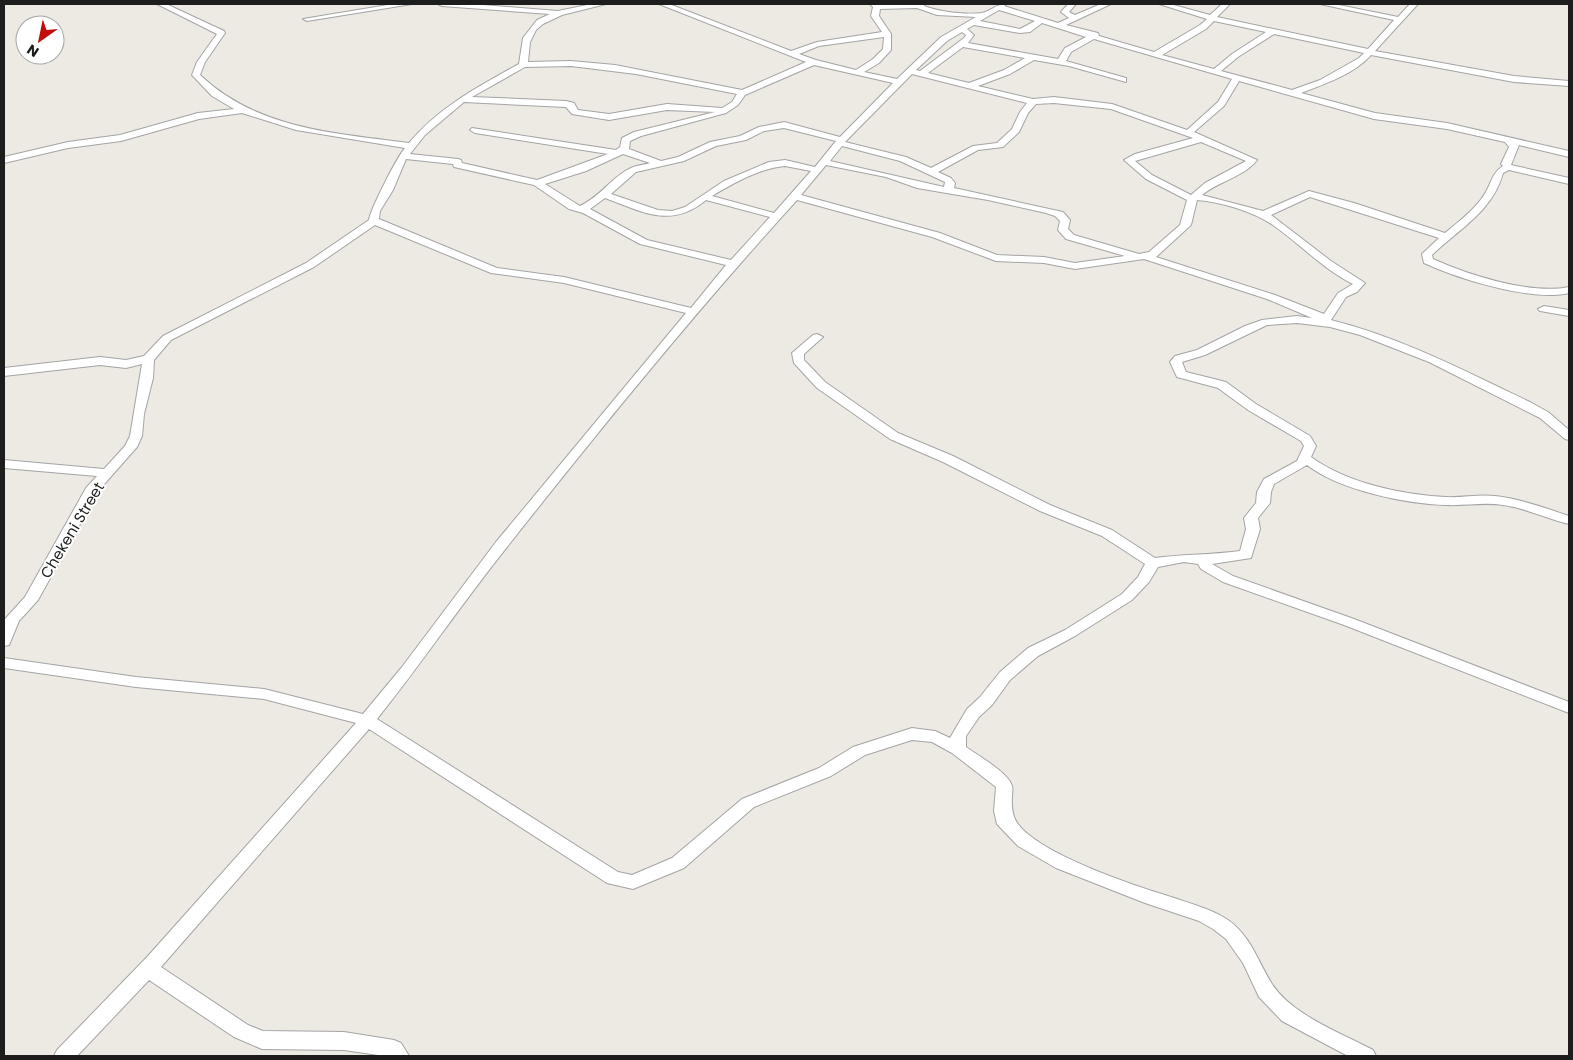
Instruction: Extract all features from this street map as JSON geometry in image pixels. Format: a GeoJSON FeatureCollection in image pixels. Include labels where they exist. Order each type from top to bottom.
{"type":"FeatureCollection","features":[{"type":"Feature","properties":{"kind":"street"},"geometry":{"type":"LineString","coordinates":[[161,4],[175,14],[213,28],[221,33],[201,62],[196,76],[203,84],[242,110],[313,131],[411,146]]}},
{"type":"Feature","properties":{"kind":"street"},"geometry":{"type":"LineString","coordinates":[[307,19],[408,4]]}},
{"type":"Feature","properties":{"kind":"street"},"geometry":{"type":"LineString","coordinates":[[442,4],[561,13]]}},
{"type":"Feature","properties":{"kind":"street"},"geometry":{"type":"LineString","coordinates":[[523,65],[526,57],[524,44],[532,29],[543,20],[561,13],[602,4]]}},
{"type":"Feature","properties":{"kind":"street"},"geometry":{"type":"LineString","coordinates":[[663,4],[813,62],[898,82]]}},
{"type":"Feature","properties":{"kind":"street"},"geometry":{"type":"LineString","coordinates":[[1072,4],[1065,12],[1074,18]]}},
{"type":"Feature","properties":{"kind":"street"},"geometry":{"type":"LineString","coordinates":[[1060,24],[1107,4]]}},
{"type":"Feature","properties":{"kind":"street"},"geometry":{"type":"LineString","coordinates":[[1163,4],[1212,18],[1500,77],[1569,83]]}},
{"type":"Feature","properties":{"kind":"street"},"geometry":{"type":"LineString","coordinates":[[1155,55],[1194,33],[1226,4]]}},
{"type":"Feature","properties":{"kind":"street"},"geometry":{"type":"LineString","coordinates":[[1324,4],[1399,19]]}},
{"type":"Feature","properties":{"kind":"street"},"geometry":{"type":"LineString","coordinates":[[1358,10],[1367,4]]}},
{"type":"Feature","properties":{"kind":"street"},"geometry":{"type":"LineString","coordinates":[[1290,94],[1323,82],[1357,63],[1412,4]]}},
{"type":"Feature","properties":{"kind":"street"},"geometry":{"type":"LineString","coordinates":[[856,73],[884,54],[888,45],[888,34],[885,27],[875,16],[876,6],[919,5],[936,13],[1020,31],[1027,30],[1042,20]]}},
{"type":"Feature","properties":{"kind":"street"},"geometry":{"type":"LineString","coordinates":[[915,73],[938,44],[1001,5],[1042,20],[1060,24],[1155,55],[1290,94],[1381,117],[1446,126],[1569,154]]}},
{"type":"Feature","properties":{"kind":"street"},"geometry":{"type":"LineString","coordinates":[[64,1056],[148,969],[294,806],[367,720],[501,545],[732,264],[795,196],[840,142],[898,82],[962,44],[970,34],[973,22]]}},
{"type":"Feature","properties":{"kind":"street"},"geometry":{"type":"LineString","coordinates":[[1216,72],[1224,62],[1273,31]]}},
{"type":"Feature","properties":{"kind":"street"},"geometry":{"type":"LineString","coordinates":[[790,54],[805,47],[832,40],[888,34]]}},
{"type":"Feature","properties":{"kind":"street"},"geometry":{"type":"LineString","coordinates":[[1061,62],[1068,50],[1095,35]]}},
{"type":"Feature","properties":{"kind":"street"},"geometry":{"type":"LineString","coordinates":[[962,44],[1061,62],[1123,80]]}},
{"type":"Feature","properties":{"kind":"street"},"geometry":{"type":"LineString","coordinates":[[969,87],[982,80],[1007,72],[1031,58]]}},
{"type":"Feature","properties":{"kind":"street"},"geometry":{"type":"LineString","coordinates":[[403,156],[458,162],[457,165],[470,169],[479,168],[511,179],[536,183],[563,176],[619,152],[626,145],[625,140],[636,134],[692,121],[726,110],[736,103],[742,93],[813,62]]}},
{"type":"Feature","properties":{"kind":"street"},"geometry":{"type":"LineString","coordinates":[[374,221],[373,216],[388,190],[403,156],[432,124],[462,99],[523,65],[567,63],[611,65],[742,93]]}},
{"type":"Feature","properties":{"kind":"street"},"geometry":{"type":"LineString","coordinates":[[795,196],[936,235],[1005,260],[1044,260],[1076,266],[1102,261],[1144,257],[1156,253],[1184,228],[1193,198],[1208,185],[1247,166],[1252,160],[1200,140],[1188,133],[1100,105],[1054,100],[1032,102],[915,73]]}},
{"type":"Feature","properties":{"kind":"street"},"geometry":{"type":"LineString","coordinates":[[1188,133],[1221,104],[1237,78]]}},
{"type":"Feature","properties":{"kind":"street"},"geometry":{"type":"LineString","coordinates":[[462,99],[566,104],[571,105],[575,112],[609,117],[676,106],[726,110]]}},
{"type":"Feature","properties":{"kind":"street"},"geometry":{"type":"LineString","coordinates":[[931,172],[976,148],[1000,145],[1016,130],[1024,112],[1032,102]]}},
{"type":"Feature","properties":{"kind":"street"},"geometry":{"type":"LineString","coordinates":[[4,160],[68,145],[120,138],[198,116],[242,110]]}},
{"type":"Feature","properties":{"kind":"street"},"geometry":{"type":"LineString","coordinates":[[582,209],[593,204],[602,194],[633,170],[686,157],[713,144],[743,138],[753,132],[777,125],[797,128],[903,159],[948,180],[950,183],[948,191]]}},
{"type":"Feature","properties":{"kind":"street"},"geometry":{"type":"LineString","coordinates":[[475,130],[619,152],[663,164]]}},
{"type":"Feature","properties":{"kind":"street"},"geometry":{"type":"LineString","coordinates":[[1200,140],[1129,160],[1149,177],[1193,198],[1263,215],[1311,248],[1342,275],[1360,283],[1353,290],[1342,295],[1332,321]]}},
{"type":"Feature","properties":{"kind":"street"},"geometry":{"type":"LineString","coordinates":[[1508,166],[1506,164],[1514,147],[1514,143],[1509,141]]}},
{"type":"Feature","properties":{"kind":"street"},"geometry":{"type":"LineString","coordinates":[[602,194],[665,214],[689,209],[704,197],[738,178],[775,163],[820,166],[888,175],[917,185],[988,197],[1059,214],[1065,220],[1063,230],[1070,237],[1144,257],[1263,294],[1403,348],[1544,414],[1569,436]]}},
{"type":"Feature","properties":{"kind":"street"},"geometry":{"type":"LineString","coordinates":[[1569,181],[1508,166],[1499,172],[1497,185],[1490,197],[1444,236],[1427,254],[1428,261],[1436,266],[1540,293],[1561,294],[1569,290]]}},
{"type":"Feature","properties":{"kind":"street"},"geometry":{"type":"LineString","coordinates":[[536,183],[573,207],[582,209],[644,242],[696,253],[732,264]]}},
{"type":"Feature","properties":{"kind":"street"},"geometry":{"type":"LineString","coordinates":[[1263,215],[1309,194],[1350,204],[1444,236]]}},
{"type":"Feature","properties":{"kind":"street"},"geometry":{"type":"LineString","coordinates":[[704,197],[776,216]]}},
{"type":"Feature","properties":{"kind":"street"},"geometry":{"type":"LineString","coordinates":[[374,221],[434,244],[495,271],[564,280],[694,312]]}},
{"type":"Feature","properties":{"kind":"street"},"geometry":{"type":"LineString","coordinates":[[4,372],[100,361],[126,364],[148,360],[167,338],[310,265],[374,221]]}},
{"type":"Feature","properties":{"kind":"street"},"geometry":{"type":"LineString","coordinates":[[1544,309],[1569,313]]}},
{"type":"Feature","properties":{"kind":"street"},"geometry":{"type":"LineString","coordinates":[[817,337],[798,353],[798,361],[821,385],[894,436],[948,459],[1044,508],[1107,533],[1153,563],[1184,558],[1208,560],[1246,555],[1254,530],[1251,518],[1263,503],[1267,486],[1273,479],[1302,463],[1310,446],[1306,439],[1252,407],[1222,385],[1181,374],[1176,362],[1179,358],[1200,353],[1251,326],[1268,322],[1332,321]]}},
{"type":"Feature","properties":{"kind":"street","name":"Chekeni Street"},"geometry":{"type":"LineString","coordinates":[[4,641],[12,619],[31,600],[93,488],[131,447],[136,436],[138,414],[147,378],[148,360]]}},
{"type":"Feature","properties":{"kind":"street"},"geometry":{"type":"LineString","coordinates":[[1305,458],[1312,465],[1327,473],[1408,496],[1447,501],[1497,500],[1569,520]]}},
{"type":"Feature","properties":{"kind":"street"},"geometry":{"type":"LineString","coordinates":[[4,464],[106,473]]}},
{"type":"Feature","properties":{"kind":"street"},"geometry":{"type":"LineString","coordinates":[[1208,560],[1205,563],[1206,566],[1228,579],[1350,622],[1569,708]]}},
{"type":"Feature","properties":{"kind":"street"},"geometry":{"type":"LineString","coordinates":[[958,750],[958,734],[973,713],[986,701],[1005,676],[1033,652],[1070,634],[1127,597],[1138,587],[1153,563]]}},
{"type":"Feature","properties":{"kind":"street"},"geometry":{"type":"LineString","coordinates":[[4,663],[136,682],[264,694],[367,720],[612,878],[633,882],[678,863],[748,803],[825,772],[859,751],[912,734],[935,737],[958,750],[997,778],[1004,786],[1003,811],[1006,824],[1024,840],[1062,863],[1151,898],[1205,916],[1220,924],[1233,934],[1250,958],[1266,991],[1289,1015],[1366,1056]]}},
{"type":"Feature","properties":{"kind":"street"},"geometry":{"type":"LineString","coordinates":[[148,969],[241,1031],[262,1040],[344,1041],[394,1049],[399,1056]]}}]}
